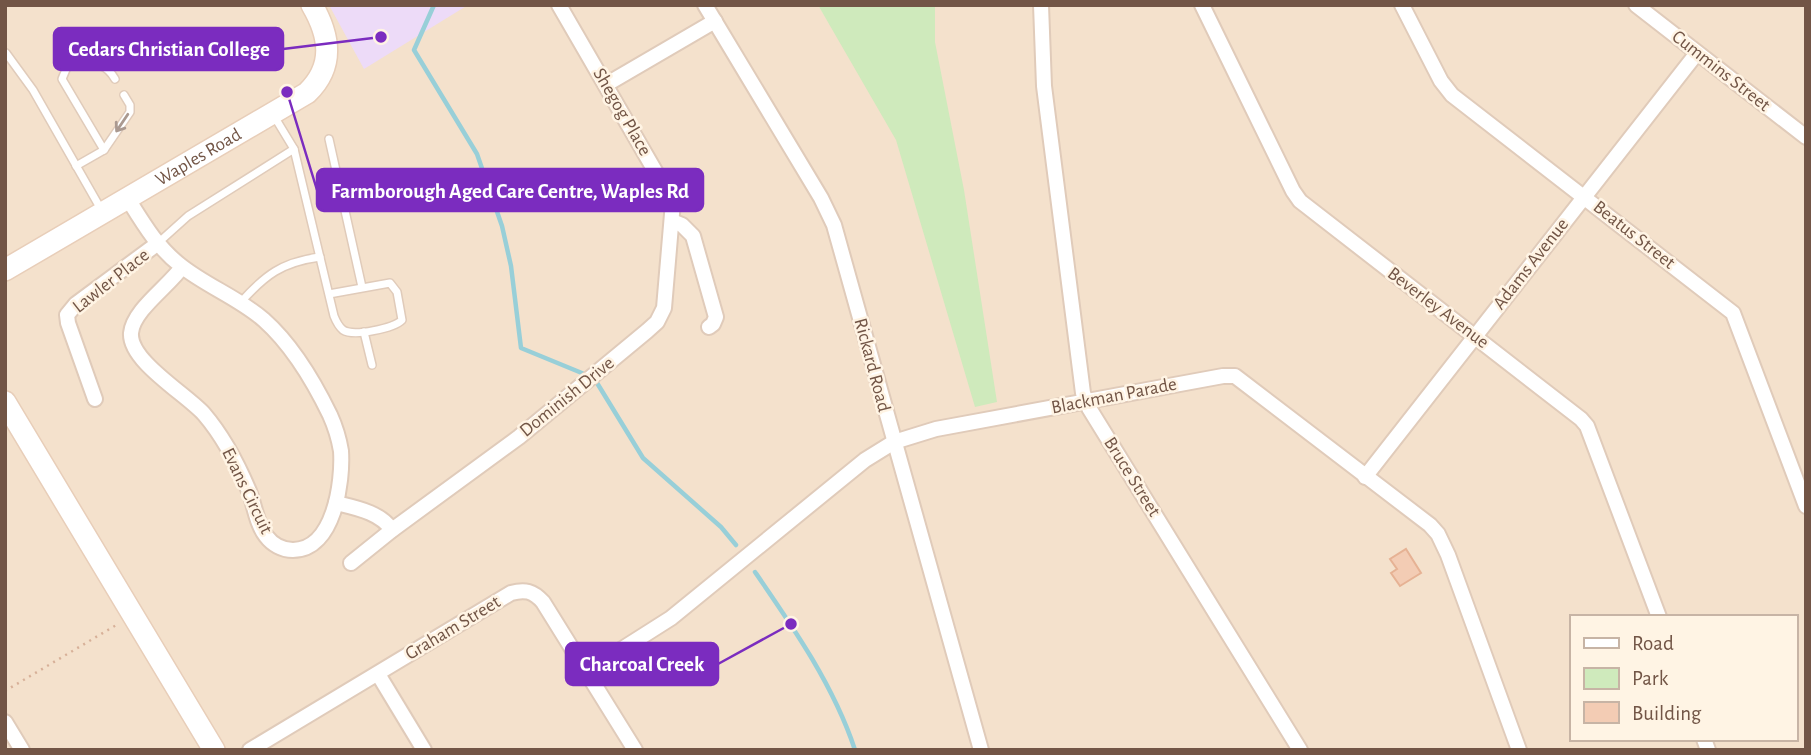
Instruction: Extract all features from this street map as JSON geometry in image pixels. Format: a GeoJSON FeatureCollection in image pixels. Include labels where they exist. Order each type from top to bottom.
{"type":"FeatureCollection","features":[{"type":"Feature","properties":{"kind":"street","name":"Waples Road"},"geometry":{"type":"LineString","coordinates":[[5,270],[307,93],[320,78],[327,46],[326,35],[312,5]]}},
{"type":"Feature","properties":{"kind":"street","name":"Shegog Place"},"geometry":{"type":"LineString","coordinates":[[559,5],[673,202],[672,221]]}},
{"type":"Feature","properties":{"kind":"street","name":"Rickard Road"},"geometry":{"type":"LineString","coordinates":[[705,5],[829,212],[981,750]]}},
{"type":"Feature","properties":{"kind":"street","name":"Bruce Street"},"geometry":{"type":"LineString","coordinates":[[1041,5],[1044,86],[1086,402],[1300,750]]}},
{"type":"Feature","properties":{"kind":"street","name":"Beverley Avenue"},"geometry":{"type":"LineString","coordinates":[[1202,5],[1300,201],[1587,426],[1658,615]]}},
{"type":"Feature","properties":{"kind":"street","name":"Beatus Street"},"geometry":{"type":"LineString","coordinates":[[1402,5],[1446,90],[1733,313],[1806,506]]}},
{"type":"Feature","properties":{"kind":"street","name":"Cummins Street"},"geometry":{"type":"LineString","coordinates":[[1636,5],[1806,137]]}},
{"type":"Feature","properties":{"kind":"street"},"geometry":{"type":"LineString","coordinates":[[607,84],[715,21]]}},
{"type":"Feature","properties":{"kind":"street","name":"Adams Avenue"},"geometry":{"type":"LineString","coordinates":[[1366,477],[1697,53]]}},
{"type":"Feature","properties":{"kind":"street","name":"Evans Circuit"},"geometry":{"type":"LineString","coordinates":[[128,199],[158,244],[182,267],[266,322],[295,357],[330,415],[341,449],[340,485],[336,503],[324,531],[312,544],[287,550],[270,541],[259,525],[243,478],[214,427],[196,406],[135,349],[131,335],[136,320],[182,267]]}},
{"type":"Feature","properties":{"kind":"street"},"geometry":{"type":"LineString","coordinates":[[672,221],[682,225],[693,236],[716,317],[709,327]]}},
{"type":"Feature","properties":{"kind":"street","name":"Dominish Drive"},"geometry":{"type":"LineString","coordinates":[[351,563],[519,436],[652,327],[662,316],[666,298],[672,221]]}},
{"type":"Feature","properties":{"kind":"street","name":"Lawler Place"},"geometry":{"type":"LineString","coordinates":[[95,398],[67,315],[76,304],[158,244]]}},
{"type":"Feature","properties":{"kind":"street","name":"Blackman Parade"},"geometry":{"type":"LineString","coordinates":[[586,672],[671,618],[865,460],[894,442],[920,432],[1223,376],[1235,376],[1430,525],[1438,534],[1519,750]]}},
{"type":"Feature","properties":{"kind":"street"},"geometry":{"type":"LineString","coordinates":[[5,402],[214,750]]}},
{"type":"Feature","properties":{"kind":"street"},"geometry":{"type":"LineString","coordinates":[[336,503],[369,512],[386,522],[392,530]]}},
{"type":"Feature","properties":{"kind":"street","name":"Graham Street"},"geometry":{"type":"LineString","coordinates":[[250,750],[519,590],[536,594],[543,602],[635,750]]}},
{"type":"Feature","properties":{"kind":"street"},"geometry":{"type":"LineString","coordinates":[[378,674],[424,750]]}},
{"type":"Feature","properties":{"kind":"street"},"geometry":{"type":"LineString","coordinates":[[5,722],[22,750]]}},
{"type":"Feature","properties":{"kind":"lane"},"geometry":{"type":"LineString","coordinates":[[6,53],[33,90],[103,214]]}},
{"type":"Feature","properties":{"kind":"lane"},"geometry":{"type":"LineString","coordinates":[[103,150],[62,79],[67,67],[72,64],[100,65],[110,70],[115,79]]}},
{"type":"Feature","properties":{"kind":"lane"},"geometry":{"type":"LineString","coordinates":[[76,166],[103,150],[130,112],[130,105],[124,95]]}},
{"type":"Feature","properties":{"kind":"lane"},"geometry":{"type":"LineString","coordinates":[[273,115],[294,149],[329,295],[339,327],[350,333],[363,332],[397,324],[402,317],[393,285],[383,283],[329,295]]}},
{"type":"Feature","properties":{"kind":"lane"},"geometry":{"type":"LineString","coordinates":[[329,139],[362,288]]}},
{"type":"Feature","properties":{"kind":"lane"},"geometry":{"type":"LineString","coordinates":[[158,244],[188,216],[294,149]]}},
{"type":"Feature","properties":{"kind":"lane"},"geometry":{"type":"LineString","coordinates":[[240,303],[263,279],[285,264],[320,257]]}},
{"type":"Feature","properties":{"kind":"lane"},"geometry":{"type":"LineString","coordinates":[[363,332],[372,365]]}},
{"type":"Feature","properties":{"kind":"path"},"geometry":{"type":"LineString","coordinates":[[5,691],[118,624]]}},
{"type":"Feature","properties":{"kind":"shaded area"},"geometry":{"type":"Polygon","coordinates":[[[5,5],[818,5],[834,31],[935,5],[1806,5],[1806,750],[5,750],[5,5]]]}},
{"type":"Feature","properties":{"kind":"shaded area"},"geometry":{"type":"Polygon","coordinates":[[[329,5],[468,5],[364,69],[329,5]]]}},
{"type":"Feature","properties":{"kind":"green space"},"geometry":{"type":"Polygon","coordinates":[[[818,5],[935,5],[935,42],[964,190],[997,402],[975,407],[896,140],[818,5]]]}},
{"type":"Feature","properties":{"kind":"building"},"geometry":{"type":"Polygon","coordinates":[[[1406,549],[1421,573],[1400,586],[1391,573],[1397,569],[1390,559],[1406,549]]]}},
{"type":"Feature","properties":{"kind":"waterway"},"geometry":{"type":"LineString","coordinates":[[434,5],[414,50],[477,154],[502,226],[511,266],[521,348],[594,378],[643,458],[721,527],[736,545]]}},
{"type":"Feature","properties":{"kind":"waterway"},"geometry":{"type":"LineString","coordinates":[[755,572],[824,680],[855,750]]}},
{"type":"Feature","properties":{"kind":"place","name":"Cedars Christian College"},"geometry":{"type":"Point","coordinates":[381,37]}},
{"type":"Feature","properties":{"kind":"place","name":"Farmborough Aged Care Centre, Waples Rd"},"geometry":{"type":"Point","coordinates":[287,92]}},
{"type":"Feature","properties":{"kind":"place","name":"Charcoal Creek"},"geometry":{"type":"Point","coordinates":[791,624]}}]}
